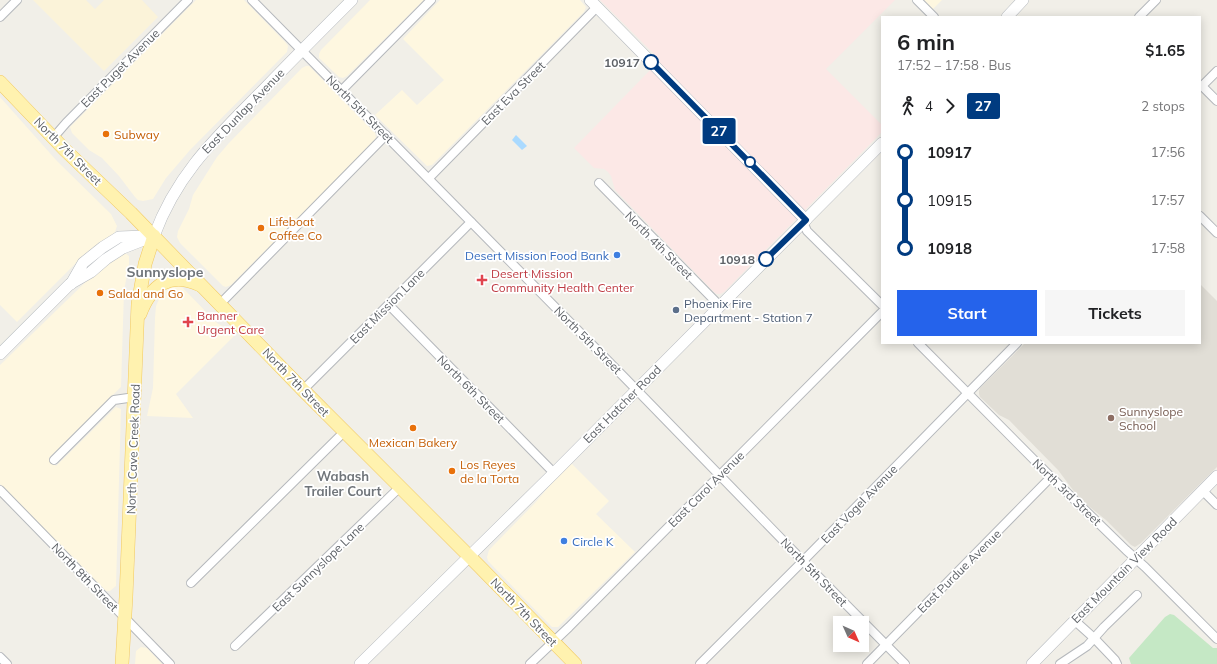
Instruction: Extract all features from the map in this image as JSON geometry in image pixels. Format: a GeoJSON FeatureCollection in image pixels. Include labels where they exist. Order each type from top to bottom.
{"type":"FeatureCollection","features":[{"type":"Feature","properties":{"kind":"main road","name":"North 7th Street"},"geometry":{"type":"LineString","coordinates":[[0,82],[53,138],[154,236],[574,664]]}},
{"type":"Feature","properties":{"kind":"main road","name":"North Cave Creek Road"},"geometry":{"type":"LineString","coordinates":[[122,664],[135,397],[137,321],[140,284],[154,236]]}},
{"type":"Feature","properties":{"kind":"main road"},"geometry":{"type":"LineString","coordinates":[[137,321],[142,308],[149,297],[159,285],[168,280],[190,280],[204,287]]}},
{"type":"Feature","properties":{"kind":"street"},"geometry":{"type":"LineString","coordinates":[[0,17],[16,0]]}},
{"type":"Feature","properties":{"kind":"street","name":"East Puget Avenue"},"geometry":{"type":"LineString","coordinates":[[53,138],[188,0]]}},
{"type":"Feature","properties":{"kind":"street","name":"North 5th Street"},"geometry":{"type":"LineString","coordinates":[[252,0],[429,178],[905,664]]}},
{"type":"Feature","properties":{"kind":"street","name":"East Dunlap Avenue"},"geometry":{"type":"LineString","coordinates":[[154,236],[161,216],[172,195],[202,153],[301,50],[352,0]]}},
{"type":"Feature","properties":{"kind":"street"},"geometry":{"type":"LineString","coordinates":[[342,90],[431,0]]}},
{"type":"Feature","properties":{"kind":"street"},"geometry":{"type":"LineString","coordinates":[[917,0],[933,16]]}},
{"type":"Feature","properties":{"kind":"street"},"geometry":{"type":"LineString","coordinates":[[1008,16],[1023,0]]}},
{"type":"Feature","properties":{"kind":"street"},"geometry":{"type":"LineString","coordinates":[[1141,16],[1156,0]]}},
{"type":"Feature","properties":{"kind":"street"},"geometry":{"type":"LineString","coordinates":[[593,4],[805,221],[807,231],[881,304]]}},
{"type":"Feature","properties":{"kind":"street","name":"East Eva Street"},"geometry":{"type":"LineString","coordinates":[[429,178],[593,4]]}},
{"type":"Feature","properties":{"kind":"street"},"geometry":{"type":"LineString","coordinates":[[1217,71],[1201,86],[1217,101]]}},
{"type":"Feature","properties":{"kind":"street"},"geometry":{"type":"LineString","coordinates":[[220,304],[386,135]]}},
{"type":"Feature","properties":{"kind":"street","name":"East Hatcher Road"},"geometry":{"type":"LineString","coordinates":[[360,664],[470,557],[881,144]]}},
{"type":"Feature","properties":{"kind":"street","name":"North 4th Street"},"geometry":{"type":"LineString","coordinates":[[599,183],[720,306]]}},
{"type":"Feature","properties":{"kind":"street"},"geometry":{"type":"LineString","coordinates":[[1201,217],[1217,233]]}},
{"type":"Feature","properties":{"kind":"street","name":"East Mission Lane"},"geometry":{"type":"LineString","coordinates":[[304,390],[471,222]]}},
{"type":"Feature","properties":{"kind":"street"},"geometry":{"type":"LineString","coordinates":[[0,354],[70,284],[91,272],[106,259],[123,248],[154,236]]}},
{"type":"Feature","properties":{"kind":"street","name":"North 6th Street"},"geometry":{"type":"LineString","coordinates":[[389,305],[554,473]]}},
{"type":"Feature","properties":{"kind":"street","name":"East Carol Avenue"},"geometry":{"type":"LineString","coordinates":[[530,664],[881,313]]}},
{"type":"Feature","properties":{"kind":"street","name":"North 3rd Street"},"geometry":{"type":"LineString","coordinates":[[919,344],[967,394],[1217,639]]}},
{"type":"Feature","properties":{"kind":"street","name":"East Vogel Avenue"},"geometry":{"type":"LineString","coordinates":[[700,664],[1016,344]]}},
{"type":"Feature","properties":{"kind":"street"},"geometry":{"type":"LineString","coordinates":[[54,460],[114,400],[135,397]]}},
{"type":"Feature","properties":{"kind":"street"},"geometry":{"type":"LineString","coordinates":[[191,583],[344,431]]}},
{"type":"Feature","properties":{"kind":"street","name":"East Mountain View Road"},"geometry":{"type":"LineString","coordinates":[[1032,664],[1217,476]]}},
{"type":"Feature","properties":{"kind":"street","name":"East Purdue Avenue"},"geometry":{"type":"LineString","coordinates":[[867,664],[1051,477]]}},
{"type":"Feature","properties":{"kind":"street","name":"East Sunnyslope Lane"},"geometry":{"type":"LineString","coordinates":[[236,646],[400,487]]}},
{"type":"Feature","properties":{"kind":"street","name":"North 8th Street"},"geometry":{"type":"LineString","coordinates":[[0,490],[170,664]]}},
{"type":"Feature","properties":{"kind":"street"},"geometry":{"type":"LineString","coordinates":[[1203,491],[1217,505]]}},
{"type":"Feature","properties":{"kind":"street"},"geometry":{"type":"LineString","coordinates":[[1060,664],[1087,646],[1138,595]]}},
{"type":"Feature","properties":{"kind":"street"},"geometry":{"type":"LineString","coordinates":[[1074,620],[1094,638],[1115,660],[1116,664]]}},
{"type":"Feature","properties":{"kind":"street"},"geometry":{"type":"LineString","coordinates":[[0,657],[7,664]]}},
{"type":"Feature","properties":{"kind":"shaded area"},"geometry":{"type":"Polygon","coordinates":[[[196,0],[244,0],[286,43],[288,46],[287,52],[190,150],[166,178],[153,199],[143,201],[138,200],[102,158],[89,150],[72,133],[70,127],[196,0]]]}},
{"type":"Feature","properties":{"kind":"shaded area"},"geometry":{"type":"Polygon","coordinates":[[[370,0],[424,0],[347,76],[343,78],[339,77],[319,58],[319,54],[321,50],[370,0]]]}},
{"type":"Feature","properties":{"kind":"shaded area"},"geometry":{"type":"Polygon","coordinates":[[[440,0],[580,0],[586,7],[584,12],[432,165],[427,166],[375,115],[402,90],[417,105],[444,80],[403,39],[440,0]]]}},
{"type":"Feature","properties":{"kind":"shaded area"},"geometry":{"type":"Polygon","coordinates":[[[600,0],[895,0],[826,69],[881,124],[881,133],[724,292],[720,294],[714,292],[615,190],[611,176],[608,172],[604,169],[594,168],[574,148],[660,60],[600,0]]]}},
{"type":"Feature","properties":{"kind":"shaded area"},"geometry":{"type":"Polygon","coordinates":[[[924,0],[942,0],[933,9],[924,0]]]}},
{"type":"Feature","properties":{"kind":"shaded area"},"geometry":{"type":"Polygon","coordinates":[[[309,66],[375,133],[375,141],[231,285],[226,287],[223,286],[180,243],[177,237],[178,231],[189,209],[193,195],[217,157],[302,68],[309,66]]]}},
{"type":"Feature","properties":{"kind":"shaded area"},"geometry":{"type":"Polygon","coordinates":[[[0,97],[57,161],[111,214],[117,226],[112,236],[78,261],[17,322],[0,305],[0,97]]]}},
{"type":"Feature","properties":{"kind":"shaded area"},"geometry":{"type":"Polygon","coordinates":[[[125,253],[129,256],[129,264],[124,291],[121,387],[49,458],[56,466],[116,407],[121,409],[116,586],[110,591],[106,591],[0,484],[0,365],[99,269],[125,253]]]}},
{"type":"Feature","properties":{"kind":"shaded area"},"geometry":{"type":"Polygon","coordinates":[[[177,285],[182,287],[217,323],[235,335],[176,394],[193,418],[147,416],[153,388],[156,306],[163,290],[167,286],[177,285]]]}},
{"type":"Feature","properties":{"kind":"shaded area","name":"Sunnyslope School"},"geometry":{"type":"Polygon","coordinates":[[[1201,285],[1217,301],[1217,467],[1141,543],[1135,547],[1086,504],[1058,470],[1009,420],[999,415],[980,397],[980,388],[1024,344],[1201,344],[1201,285]]]}},
{"type":"Feature","properties":{"kind":"shaded area"},"geometry":{"type":"Polygon","coordinates":[[[570,462],[609,501],[596,514],[635,552],[558,627],[552,627],[488,561],[487,557],[489,550],[535,503],[570,462]]]}},
{"type":"Feature","properties":{"kind":"shaded area"},"geometry":{"type":"Polygon","coordinates":[[[141,647],[147,648],[162,664],[135,664],[136,651],[141,647]]]}},
{"type":"Feature","properties":{"kind":"green space"},"geometry":{"type":"Polygon","coordinates":[[[1170,614],[1174,615],[1213,648],[1217,648],[1217,664],[1131,664],[1129,658],[1165,617],[1170,614]]]}},
{"type":"Feature","properties":{"kind":"sand"},"geometry":{"type":"Polygon","coordinates":[[[33,0],[86,0],[95,9],[104,0],[142,0],[158,17],[104,71],[33,0]]]}},
{"type":"Feature","properties":{"kind":"water"},"geometry":{"type":"Polygon","coordinates":[[[516,135],[527,146],[522,150],[512,140],[516,135]]]}},
{"type":"Feature","properties":{"kind":"bus line","name":"27"},"geometry":{"type":"LineString","coordinates":[[651,62],[806,220],[766,259]]}},
{"type":"Feature","properties":{"kind":"place","name":"10917"},"geometry":{"type":"Point","coordinates":[651,62]}},
{"type":"Feature","properties":{"kind":"place","name":"Subway"},"geometry":{"type":"Point","coordinates":[106,134]}},
{"type":"Feature","properties":{"kind":"place","name":"Lifeboat Coffee Co"},"geometry":{"type":"Point","coordinates":[261,228]}},
{"type":"Feature","properties":{"kind":"place","name":"Desert Mission Food Bank"},"geometry":{"type":"Point","coordinates":[617,255]}},
{"type":"Feature","properties":{"kind":"place","name":"10918"},"geometry":{"type":"Point","coordinates":[766,259]}},
{"type":"Feature","properties":{"kind":"place","name":"Desert Mission Community Health Center"},"geometry":{"type":"Point","coordinates":[482,280]}},
{"type":"Feature","properties":{"kind":"place","name":"Salad and Go"},"geometry":{"type":"Point","coordinates":[100,293]}},
{"type":"Feature","properties":{"kind":"place","name":"Phoenix Fire Department - Station 7"},"geometry":{"type":"Point","coordinates":[676,310]}},
{"type":"Feature","properties":{"kind":"place","name":"Banner Urgent Care"},"geometry":{"type":"Point","coordinates":[188,322]}},
{"type":"Feature","properties":{"kind":"place","name":"Sunnyslope School"},"geometry":{"type":"Point","coordinates":[1111,418]}},
{"type":"Feature","properties":{"kind":"place","name":"Mexican Bakery"},"geometry":{"type":"Point","coordinates":[413,428]}},
{"type":"Feature","properties":{"kind":"place","name":"Los Reyes de la Torta"},"geometry":{"type":"Point","coordinates":[452,471]}},
{"type":"Feature","properties":{"kind":"place","name":"Circle K"},"geometry":{"type":"Point","coordinates":[564,541]}},
{"type":"Feature","properties":{"kind":"district","name":"Sunnyslope"},"geometry":{"type":"Point","coordinates":[165,272]}},
{"type":"Feature","properties":{"kind":"district","name":"Wabash Trailer Court"},"geometry":{"type":"Point","coordinates":[343,484]}}]}
